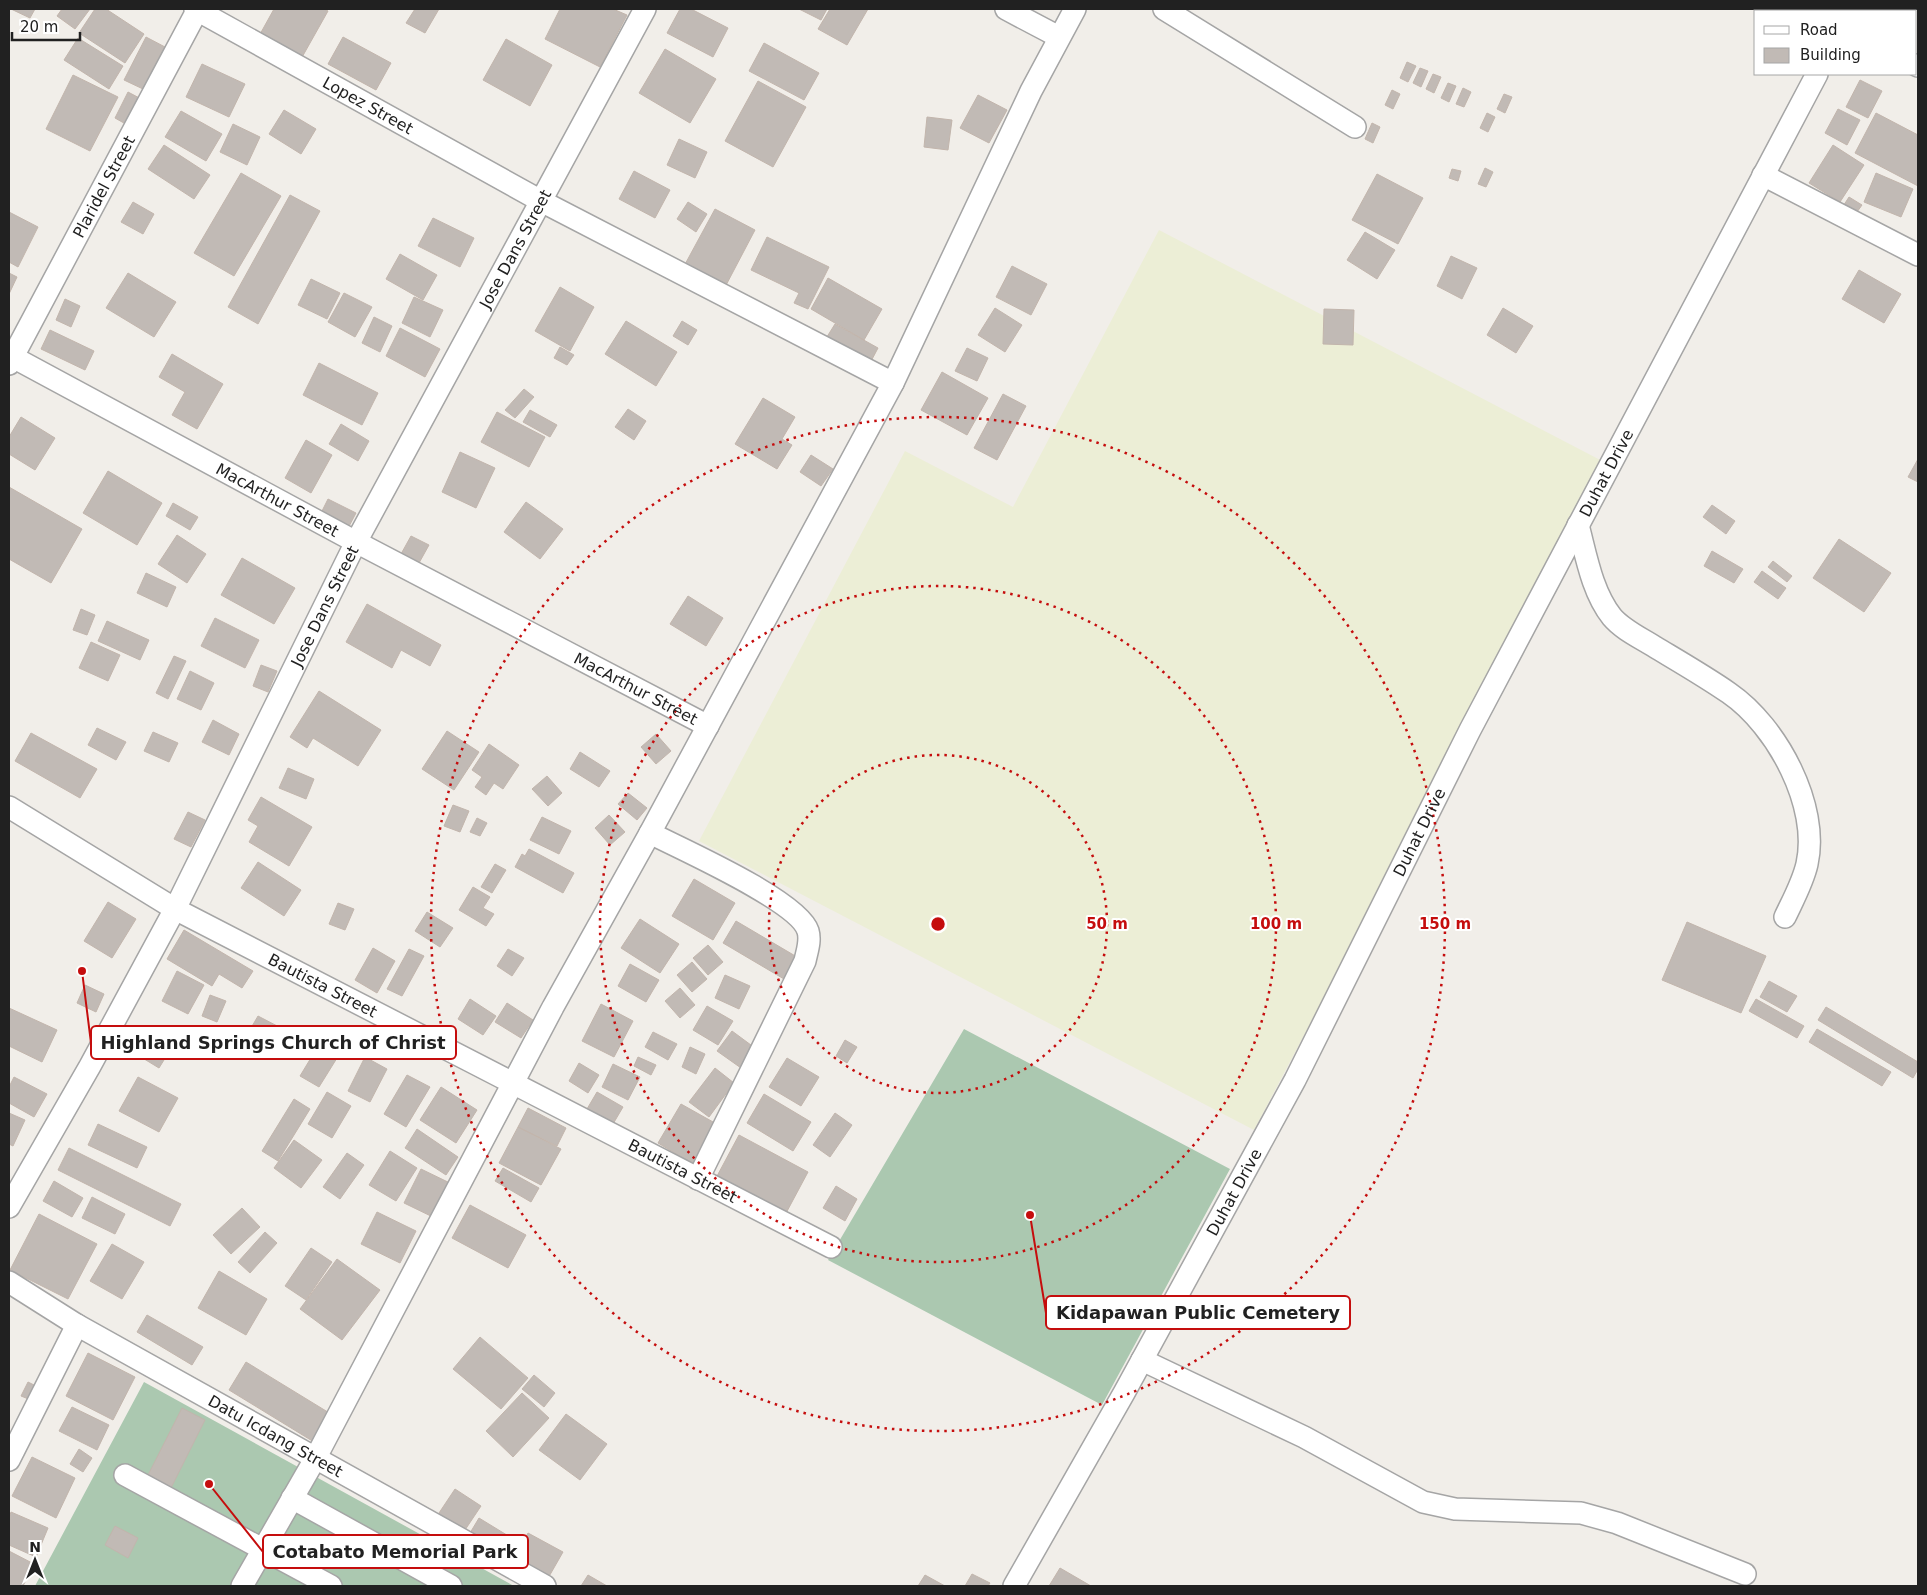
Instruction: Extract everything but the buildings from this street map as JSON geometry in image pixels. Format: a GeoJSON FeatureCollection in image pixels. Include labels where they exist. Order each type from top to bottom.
{"type":"FeatureCollection","features":[{"type":"Feature","properties":{"kind":"street","name":"Lopez Street"},"geometry":{"type":"LineString","coordinates":[[197,9],[541,200],[893,383]]}},
{"type":"Feature","properties":{"kind":"street","name":"Plaridel Street"},"geometry":{"type":"LineString","coordinates":[[10,359],[197,9]]}},
{"type":"Feature","properties":{"kind":"street","name":"Jose Dans Street"},"geometry":{"type":"LineString","coordinates":[[9,1207],[90,1066],[175,909],[356,542],[646,9]]}},
{"type":"Feature","properties":{"kind":"street"},"geometry":{"type":"LineString","coordinates":[[1006,9],[1059,37]]}},
{"type":"Feature","properties":{"kind":"street"},"geometry":{"type":"LineString","coordinates":[[242,1586],[315,1459],[553,1007],[650,833],[893,383],[1059,37],[1075,9]]}},
{"type":"Feature","properties":{"kind":"street"},"geometry":{"type":"LineString","coordinates":[[1164,9],[1355,127]]}},
{"type":"Feature","properties":{"kind":"street","name":"Duhat Drive"},"geometry":{"type":"LineString","coordinates":[[1014,1586],[1142,1360],[1295,1080],[1470,730],[1816,75]]}},
{"type":"Feature","properties":{"kind":"street"},"geometry":{"type":"LineString","coordinates":[[1763,175],[1918,256]]}},
{"type":"Feature","properties":{"kind":"street","name":"MacArthur Street"},"geometry":{"type":"LineString","coordinates":[[10,359],[708,726]]}},
{"type":"Feature","properties":{"kind":"street"},"geometry":{"type":"LineString","coordinates":[[1578,525],[1595,585],[1612,616],[1631,632],[1731,694],[1766,728],[1793,774],[1805,804],[1809,837],[1807,864],[1785,917]]}},
{"type":"Feature","properties":{"kind":"street","name":"Bautista Street"},"geometry":{"type":"LineString","coordinates":[[9,807],[175,909],[831,1248]]}},
{"type":"Feature","properties":{"kind":"street"},"geometry":{"type":"LineString","coordinates":[[650,833],[773,897],[803,922],[808,930],[809,941],[805,961],[698,1179]]}},
{"type":"Feature","properties":{"kind":"street","name":"Datu Icdang Street"},"geometry":{"type":"LineString","coordinates":[[9,1282],[77,1324],[315,1459],[545,1586]]}},
{"type":"Feature","properties":{"kind":"street"},"geometry":{"type":"LineString","coordinates":[[12,1446],[77,1324]]}},
{"type":"Feature","properties":{"kind":"street"},"geometry":{"type":"LineString","coordinates":[[1142,1360],[1304,1438],[1423,1502],[1456,1509],[1582,1513],[1617,1523],[1745,1574]]}},
{"type":"Feature","properties":{"kind":"street"},"geometry":{"type":"LineString","coordinates":[[126,1475],[331,1586]]}},
{"type":"Feature","properties":{"kind":"street"},"geometry":{"type":"LineString","coordinates":[[292,1498],[451,1586]]}},
{"type":"Feature","properties":{"kind":"green space"},"geometry":{"type":"Polygon","coordinates":[[[1159,230],[1606,463],[1254,1130],[699,841],[905,451],[1013,507],[1159,230]]]}},
{"type":"Feature","properties":{"kind":"green space"},"geometry":{"type":"Polygon","coordinates":[[[964,1029],[1230,1169],[1102,1405],[828,1260],[964,1029]]]}},
{"type":"Feature","properties":{"kind":"green space"},"geometry":{"type":"Polygon","coordinates":[[[144,1382],[514,1586],[35,1586],[144,1382]]]}},
{"type":"Feature","properties":{"kind":"place","name":"Highland Springs Church of Christ"},"geometry":{"type":"Point","coordinates":[82,971]}},
{"type":"Feature","properties":{"kind":"place","name":"Kidapawan Public Cemetery"},"geometry":{"type":"Point","coordinates":[1030,1215]}},
{"type":"Feature","properties":{"kind":"place","name":"Cotabato Memorial Park"},"geometry":{"type":"Point","coordinates":[209,1484]}}]}
